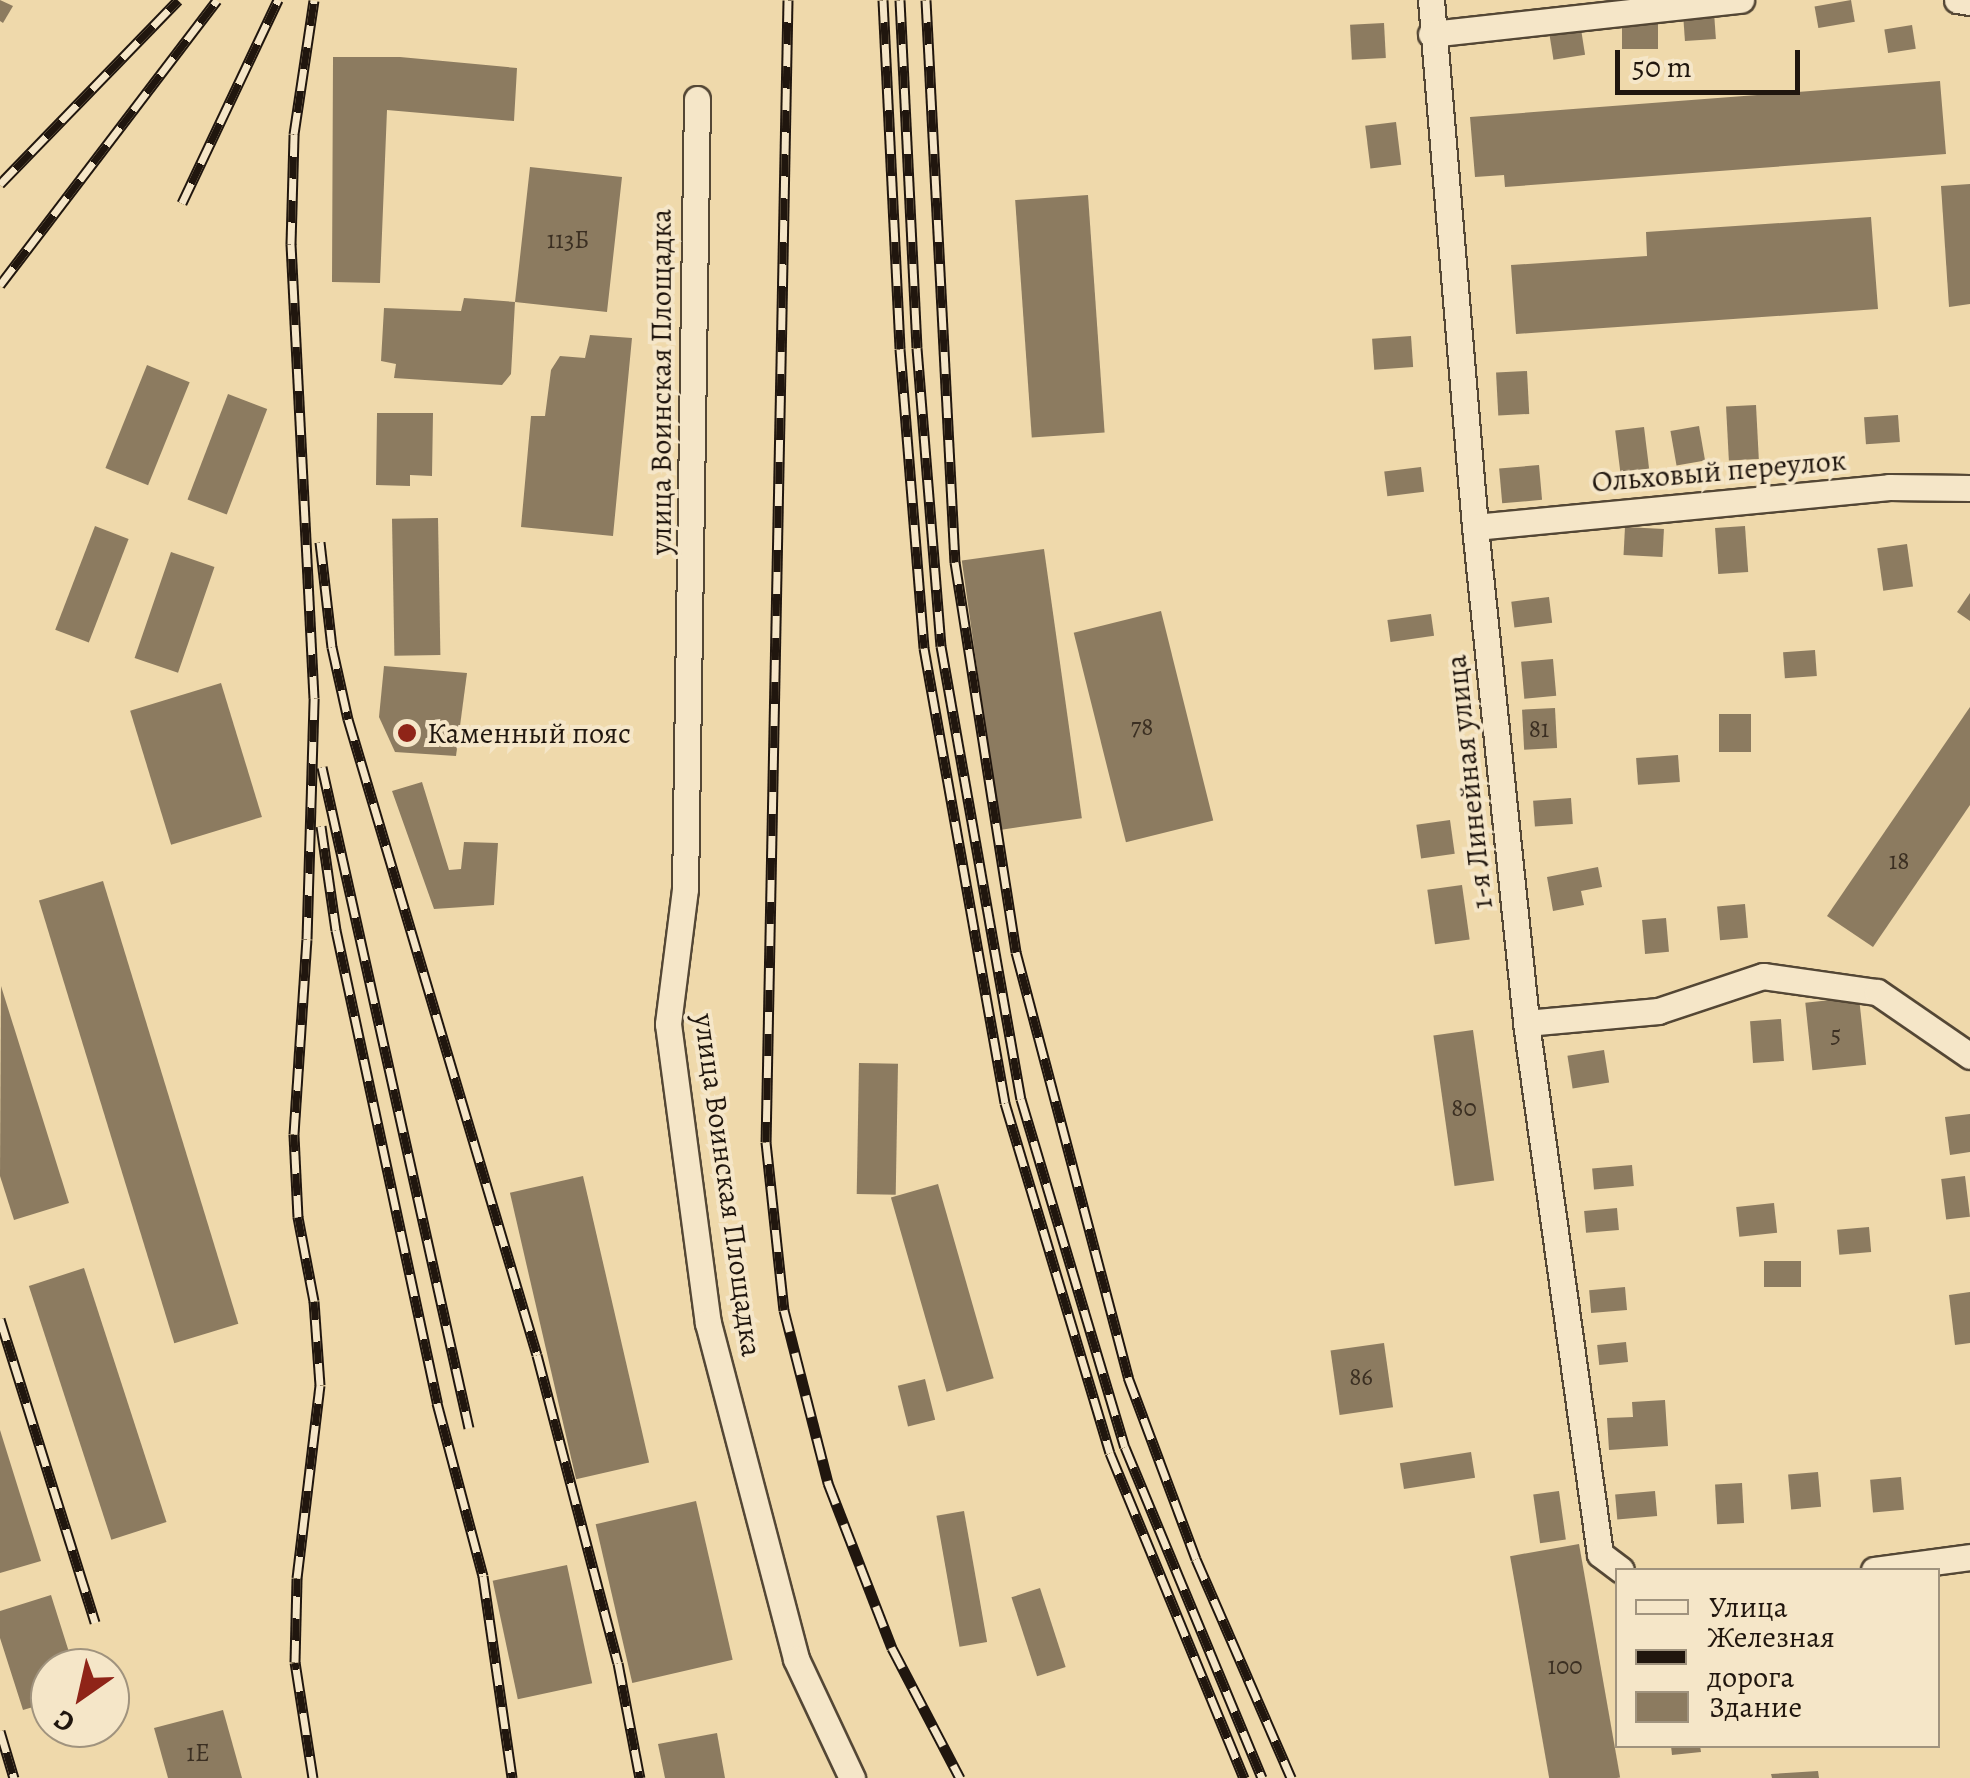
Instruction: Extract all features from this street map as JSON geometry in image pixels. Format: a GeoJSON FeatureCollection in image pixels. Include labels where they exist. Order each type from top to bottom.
{"type":"FeatureCollection","features":[{"type":"Feature","properties":{"kind":"street","name":"1-я Линейная улица"},"geometry":{"type":"LineString","coordinates":[[1431,0],[1475,527],[1526,1024],[1600,1554],[1618,1568]]}},
{"type":"Feature","properties":{"kind":"street"},"geometry":{"type":"LineString","coordinates":[[1432,34],[1741,0]]}},
{"type":"Feature","properties":{"kind":"street"},"geometry":{"type":"LineString","coordinates":[[1958,0],[1970,2]]}},
{"type":"Feature","properties":{"kind":"street","name":"улица Воинская Площадка"},"geometry":{"type":"LineString","coordinates":[[697,100],[685,889],[668,1024],[708,1323],[796,1659],[852,1778]]}},
{"type":"Feature","properties":{"kind":"street","name":"Ольховый переулок"},"geometry":{"type":"LineString","coordinates":[[1475,527],[1890,487],[1970,488]]}},
{"type":"Feature","properties":{"kind":"street"},"geometry":{"type":"LineString","coordinates":[[1526,1024],[1658,1011],[1764,976],[1878,992],[1970,1056]]}},
{"type":"Feature","properties":{"kind":"street"},"geometry":{"type":"LineString","coordinates":[[1888,1568],[1970,1556]]}},
{"type":"Feature","properties":{"kind":"building"},"geometry":{"type":"Polygon","coordinates":[[[0,0],[13,6],[3,23],[0,21],[0,0]]]}},
{"type":"Feature","properties":{"kind":"building"},"geometry":{"type":"Polygon","coordinates":[[[1851,0],[1855,22],[1818,28],[1815,6],[1851,0]]]}},
{"type":"Feature","properties":{"kind":"building"},"geometry":{"type":"Polygon","coordinates":[[[1714,12],[1716,39],[1685,41],[1683,14],[1714,12]]]}},
{"type":"Feature","properties":{"kind":"building"},"geometry":{"type":"Polygon","coordinates":[[[1622,22],[1658,22],[1658,49],[1622,49],[1622,22]]]}},
{"type":"Feature","properties":{"kind":"building"},"geometry":{"type":"Polygon","coordinates":[[[1384,23],[1386,58],[1352,60],[1350,25],[1384,23]]]}},
{"type":"Feature","properties":{"kind":"building"},"geometry":{"type":"Polygon","coordinates":[[[1912,25],[1916,49],[1888,53],[1884,29],[1912,25]]]}},
{"type":"Feature","properties":{"kind":"building"},"geometry":{"type":"Polygon","coordinates":[[[1581,29],[1585,55],[1553,60],[1549,34],[1581,29]]]}},
{"type":"Feature","properties":{"kind":"building"},"geometry":{"type":"Polygon","coordinates":[[[333,57],[400,57],[517,68],[514,121],[387,110],[380,283],[332,282],[333,57]]]}},
{"type":"Feature","properties":{"kind":"building"},"geometry":{"type":"Polygon","coordinates":[[[1940,81],[1946,154],[1505,187],[1504,175],[1475,177],[1470,117],[1940,81]]]}},
{"type":"Feature","properties":{"kind":"building"},"geometry":{"type":"Polygon","coordinates":[[[1396,122],[1401,165],[1370,168],[1365,126],[1396,122]]]}},
{"type":"Feature","properties":{"kind":"building"},"geometry":{"type":"Polygon","coordinates":[[[530,167],[622,177],[607,312],[515,302],[530,167]]]}},
{"type":"Feature","properties":{"kind":"building"},"geometry":{"type":"Polygon","coordinates":[[[1970,184],[1970,304],[1949,307],[1941,186],[1970,184]]]}},
{"type":"Feature","properties":{"kind":"building"},"geometry":{"type":"Polygon","coordinates":[[[1088,195],[1105,432],[1032,438],[1015,200],[1088,195]]]}},
{"type":"Feature","properties":{"kind":"building"},"geometry":{"type":"Polygon","coordinates":[[[1871,217],[1878,309],[1516,334],[1511,265],[1647,256],[1646,232],[1871,217]]]}},
{"type":"Feature","properties":{"kind":"building"},"geometry":{"type":"Polygon","coordinates":[[[464,298],[515,302],[511,374],[502,385],[394,378],[396,364],[381,361],[384,308],[461,311],[464,298]]]}},
{"type":"Feature","properties":{"kind":"building"},"geometry":{"type":"Polygon","coordinates":[[[590,335],[632,338],[613,536],[521,527],[531,416],[545,416],[551,370],[560,356],[585,358],[590,335]]]}},
{"type":"Feature","properties":{"kind":"building"},"geometry":{"type":"Polygon","coordinates":[[[1411,336],[1413,367],[1374,370],[1372,339],[1411,336]]]}},
{"type":"Feature","properties":{"kind":"building"},"geometry":{"type":"Polygon","coordinates":[[[147,365],[190,382],[148,485],[105,468],[147,365]]]}},
{"type":"Feature","properties":{"kind":"building"},"geometry":{"type":"Polygon","coordinates":[[[1527,371],[1529,414],[1498,416],[1496,373],[1527,371]]]}},
{"type":"Feature","properties":{"kind":"building"},"geometry":{"type":"Polygon","coordinates":[[[228,394],[267,409],[227,515],[188,499],[228,394]]]}},
{"type":"Feature","properties":{"kind":"building"},"geometry":{"type":"Polygon","coordinates":[[[1756,405],[1759,459],[1729,460],[1726,407],[1756,405]]]}},
{"type":"Feature","properties":{"kind":"building"},"geometry":{"type":"Polygon","coordinates":[[[377,413],[433,413],[432,476],[410,475],[410,486],[376,485],[377,413]]]}},
{"type":"Feature","properties":{"kind":"building"},"geometry":{"type":"Polygon","coordinates":[[[1898,415],[1900,442],[1866,444],[1864,417],[1898,415]]]}},
{"type":"Feature","properties":{"kind":"building"},"geometry":{"type":"Polygon","coordinates":[[[1699,426],[1705,460],[1677,466],[1670,431],[1699,426]]]}},
{"type":"Feature","properties":{"kind":"building"},"geometry":{"type":"Polygon","coordinates":[[[1644,427],[1649,469],[1620,472],[1615,431],[1644,427]]]}},
{"type":"Feature","properties":{"kind":"building"},"geometry":{"type":"Polygon","coordinates":[[[1539,465],[1542,500],[1502,503],[1499,468],[1539,465]]]}},
{"type":"Feature","properties":{"kind":"building"},"geometry":{"type":"Polygon","coordinates":[[[1421,467],[1424,492],[1387,496],[1384,472],[1421,467]]]}},
{"type":"Feature","properties":{"kind":"building"},"geometry":{"type":"Polygon","coordinates":[[[438,518],[440,655],[394,656],[392,519],[438,518]]]}},
{"type":"Feature","properties":{"kind":"building"},"geometry":{"type":"Polygon","coordinates":[[[95,526],[129,539],[89,643],[55,630],[95,526]]]}},
{"type":"Feature","properties":{"kind":"building"},"geometry":{"type":"Polygon","coordinates":[[[1745,526],[1748,572],[1718,574],[1715,528],[1745,526]]]}},
{"type":"Feature","properties":{"kind":"building"},"geometry":{"type":"Polygon","coordinates":[[[1625,527],[1664,529],[1662,557],[1624,555],[1625,527]]]}},
{"type":"Feature","properties":{"kind":"building"},"geometry":{"type":"Polygon","coordinates":[[[1907,544],[1913,587],[1883,591],[1877,548],[1907,544]]]}},
{"type":"Feature","properties":{"kind":"building"},"geometry":{"type":"Polygon","coordinates":[[[1044,549],[1082,818],[1000,830],[962,561],[1044,549]]]}},
{"type":"Feature","properties":{"kind":"building"},"geometry":{"type":"Polygon","coordinates":[[[171,552],[214,567],[178,673],[135,658],[171,552]]]}},
{"type":"Feature","properties":{"kind":"building"},"geometry":{"type":"Polygon","coordinates":[[[1970,593],[1970,621],[1957,612],[1970,593]]]}},
{"type":"Feature","properties":{"kind":"building"},"geometry":{"type":"Polygon","coordinates":[[[1549,597],[1552,623],[1514,627],[1511,602],[1549,597]]]}},
{"type":"Feature","properties":{"kind":"building"},"geometry":{"type":"Polygon","coordinates":[[[1161,611],[1213,821],[1126,842],[1074,633],[1161,611]]]}},
{"type":"Feature","properties":{"kind":"building"},"geometry":{"type":"Polygon","coordinates":[[[1431,614],[1434,636],[1390,642],[1387,620],[1431,614]]]}},
{"type":"Feature","properties":{"kind":"building"},"geometry":{"type":"Polygon","coordinates":[[[1815,650],[1817,676],[1785,678],[1783,652],[1815,650]]]}},
{"type":"Feature","properties":{"kind":"building"},"geometry":{"type":"Polygon","coordinates":[[[1553,659],[1556,696],[1524,699],[1521,662],[1553,659]]]}},
{"type":"Feature","properties":{"kind":"building"},"geometry":{"type":"Polygon","coordinates":[[[384,666],[467,673],[456,756],[395,752],[379,717],[384,666]]]}},
{"type":"Feature","properties":{"kind":"building"},"geometry":{"type":"Polygon","coordinates":[[[221,683],[262,817],[171,845],[130,711],[221,683]]]}},
{"type":"Feature","properties":{"kind":"building"},"geometry":{"type":"Polygon","coordinates":[[[1970,707],[1970,805],[1873,947],[1827,916],[1970,707]]]}},
{"type":"Feature","properties":{"kind":"building"},"geometry":{"type":"Polygon","coordinates":[[[1555,708],[1557,748],[1524,750],[1522,710],[1555,708]]]}},
{"type":"Feature","properties":{"kind":"building"},"geometry":{"type":"Polygon","coordinates":[[[1719,714],[1751,714],[1751,752],[1719,752],[1719,714]]]}},
{"type":"Feature","properties":{"kind":"building"},"geometry":{"type":"Polygon","coordinates":[[[1678,755],[1680,782],[1638,785],[1636,758],[1678,755]]]}},
{"type":"Feature","properties":{"kind":"building"},"geometry":{"type":"Polygon","coordinates":[[[422,782],[449,870],[461,869],[464,842],[498,843],[494,905],[434,909],[392,791],[422,782]]]}},
{"type":"Feature","properties":{"kind":"building"},"geometry":{"type":"Polygon","coordinates":[[[1571,798],[1573,824],[1535,827],[1533,801],[1571,798]]]}},
{"type":"Feature","properties":{"kind":"building"},"geometry":{"type":"Polygon","coordinates":[[[1450,820],[1455,854],[1421,858],[1416,825],[1450,820]]]}},
{"type":"Feature","properties":{"kind":"building"},"geometry":{"type":"Polygon","coordinates":[[[1598,867],[1602,887],[1581,891],[1584,905],[1553,911],[1547,877],[1598,867]]]}},
{"type":"Feature","properties":{"kind":"building"},"geometry":{"type":"Polygon","coordinates":[[[103,881],[238,1324],[174,1343],[39,901],[103,881]]]}},
{"type":"Feature","properties":{"kind":"building"},"geometry":{"type":"Polygon","coordinates":[[[1462,885],[1470,939],[1435,944],[1427,890],[1462,885]]]}},
{"type":"Feature","properties":{"kind":"building"},"geometry":{"type":"Polygon","coordinates":[[[1745,904],[1748,938],[1720,940],[1717,906],[1745,904]]]}},
{"type":"Feature","properties":{"kind":"building"},"geometry":{"type":"Polygon","coordinates":[[[1666,918],[1669,952],[1645,954],[1642,920],[1666,918]]]}},
{"type":"Feature","properties":{"kind":"building"},"geometry":{"type":"Polygon","coordinates":[[[1,986],[69,1203],[14,1220],[0,1176],[1,986]]]}},
{"type":"Feature","properties":{"kind":"building"},"geometry":{"type":"Polygon","coordinates":[[[1859,997],[1866,1065],[1812,1070],[1805,1003],[1859,997]]]}},
{"type":"Feature","properties":{"kind":"building"},"geometry":{"type":"Polygon","coordinates":[[[1781,1019],[1784,1061],[1753,1063],[1750,1021],[1781,1019]]]}},
{"type":"Feature","properties":{"kind":"building"},"geometry":{"type":"Polygon","coordinates":[[[1473,1030],[1494,1181],[1455,1186],[1433,1036],[1473,1030]]]}},
{"type":"Feature","properties":{"kind":"building"},"geometry":{"type":"Polygon","coordinates":[[[1604,1050],[1609,1083],[1573,1088],[1567,1056],[1604,1050]]]}},
{"type":"Feature","properties":{"kind":"building"},"geometry":{"type":"Polygon","coordinates":[[[859,1063],[898,1064],[896,1195],[857,1194],[859,1063]]]}},
{"type":"Feature","properties":{"kind":"building"},"geometry":{"type":"Polygon","coordinates":[[[1970,1114],[1970,1152],[1950,1155],[1945,1117],[1970,1114]]]}},
{"type":"Feature","properties":{"kind":"building"},"geometry":{"type":"Polygon","coordinates":[[[1632,1165],[1634,1186],[1594,1189],[1592,1168],[1632,1165]]]}},
{"type":"Feature","properties":{"kind":"building"},"geometry":{"type":"Polygon","coordinates":[[[583,1176],[649,1462],[576,1479],[510,1193],[583,1176]]]}},
{"type":"Feature","properties":{"kind":"building"},"geometry":{"type":"Polygon","coordinates":[[[1965,1176],[1970,1217],[1946,1220],[1941,1179],[1965,1176]]]}},
{"type":"Feature","properties":{"kind":"building"},"geometry":{"type":"Polygon","coordinates":[[[938,1184],[994,1378],[947,1392],[891,1198],[938,1184]]]}},
{"type":"Feature","properties":{"kind":"building"},"geometry":{"type":"Polygon","coordinates":[[[1774,1203],[1777,1233],[1739,1237],[1736,1207],[1774,1203]]]}},
{"type":"Feature","properties":{"kind":"building"},"geometry":{"type":"Polygon","coordinates":[[[1617,1208],[1619,1230],[1586,1233],[1584,1211],[1617,1208]]]}},
{"type":"Feature","properties":{"kind":"building"},"geometry":{"type":"Polygon","coordinates":[[[1869,1227],[1871,1252],[1839,1255],[1837,1230],[1869,1227]]]}},
{"type":"Feature","properties":{"kind":"building"},"geometry":{"type":"Polygon","coordinates":[[[1764,1261],[1801,1261],[1801,1287],[1764,1287],[1764,1261]]]}},
{"type":"Feature","properties":{"kind":"building"},"geometry":{"type":"Polygon","coordinates":[[[84,1268],[167,1522],[111,1540],[29,1286],[84,1268]]]}},
{"type":"Feature","properties":{"kind":"building"},"geometry":{"type":"Polygon","coordinates":[[[1625,1287],[1627,1310],[1591,1313],[1589,1290],[1625,1287]]]}},
{"type":"Feature","properties":{"kind":"building"},"geometry":{"type":"Polygon","coordinates":[[[1970,1292],[1970,1343],[1955,1345],[1949,1295],[1970,1292]]]}},
{"type":"Feature","properties":{"kind":"building"},"geometry":{"type":"Polygon","coordinates":[[[1626,1342],[1628,1362],[1599,1365],[1597,1345],[1626,1342]]]}},
{"type":"Feature","properties":{"kind":"building"},"geometry":{"type":"Polygon","coordinates":[[[1384,1343],[1393,1407],[1340,1415],[1331,1351],[1384,1343]]]}},
{"type":"Feature","properties":{"kind":"building"},"geometry":{"type":"Polygon","coordinates":[[[925,1379],[935,1420],[908,1427],[898,1386],[925,1379]]]}},
{"type":"Feature","properties":{"kind":"building"},"geometry":{"type":"Polygon","coordinates":[[[1665,1400],[1668,1446],[1609,1450],[1607,1418],[1633,1417],[1632,1402],[1665,1400]]]}},
{"type":"Feature","properties":{"kind":"building"},"geometry":{"type":"Polygon","coordinates":[[[0,1430],[41,1561],[0,1573],[0,1430]]]}},
{"type":"Feature","properties":{"kind":"building"},"geometry":{"type":"Polygon","coordinates":[[[1471,1452],[1475,1478],[1404,1489],[1400,1463],[1471,1452]]]}},
{"type":"Feature","properties":{"kind":"building"},"geometry":{"type":"Polygon","coordinates":[[[1818,1472],[1821,1507],[1791,1509],[1788,1475],[1818,1472]]]}},
{"type":"Feature","properties":{"kind":"building"},"geometry":{"type":"Polygon","coordinates":[[[1901,1477],[1904,1510],[1873,1513],[1870,1480],[1901,1477]]]}},
{"type":"Feature","properties":{"kind":"building"},"geometry":{"type":"Polygon","coordinates":[[[1742,1483],[1744,1523],[1717,1524],[1715,1484],[1742,1483]]]}},
{"type":"Feature","properties":{"kind":"building"},"geometry":{"type":"Polygon","coordinates":[[[1559,1491],[1566,1540],[1540,1543],[1533,1495],[1559,1491]]]}},
{"type":"Feature","properties":{"kind":"building"},"geometry":{"type":"Polygon","coordinates":[[[1655,1491],[1657,1516],[1617,1519],[1615,1494],[1655,1491]]]}},
{"type":"Feature","properties":{"kind":"building"},"geometry":{"type":"Polygon","coordinates":[[[696,1501],[733,1660],[632,1683],[596,1524],[696,1501]]]}},
{"type":"Feature","properties":{"kind":"building"},"geometry":{"type":"Polygon","coordinates":[[[964,1511],[987,1642],[960,1647],[936,1516],[964,1511]]]}},
{"type":"Feature","properties":{"kind":"building"},"geometry":{"type":"Polygon","coordinates":[[[1579,1544],[1620,1777],[1549,1778],[1510,1556],[1579,1544]]]}},
{"type":"Feature","properties":{"kind":"building"},"geometry":{"type":"Polygon","coordinates":[[[567,1565],[592,1683],[518,1699],[493,1581],[567,1565]]]}},
{"type":"Feature","properties":{"kind":"building"},"geometry":{"type":"Polygon","coordinates":[[[1040,1588],[1066,1667],[1037,1676],[1011,1597],[1040,1588]]]}},
{"type":"Feature","properties":{"kind":"building"},"geometry":{"type":"Polygon","coordinates":[[[51,1595],[68,1648],[30,1648],[30,1708],[23,1710],[0,1638],[0,1611],[51,1595]]]}},
{"type":"Feature","properties":{"kind":"building"},"geometry":{"type":"Polygon","coordinates":[[[223,1710],[242,1778],[168,1778],[154,1728],[223,1710]]]}},
{"type":"Feature","properties":{"kind":"building"},"geometry":{"type":"Polygon","coordinates":[[[717,1733],[725,1778],[665,1778],[658,1744],[717,1733]]]}},
{"type":"Feature","properties":{"kind":"building"},"geometry":{"type":"Polygon","coordinates":[[[1671,1748],[1700,1748],[1701,1752],[1672,1755],[1671,1748]]]}},
{"type":"Feature","properties":{"kind":"building"},"geometry":{"type":"Polygon","coordinates":[[[1818,1771],[1819,1778],[1772,1778],[1771,1774],[1818,1771]]]}},
{"type":"Feature","properties":{"kind":"railway"},"geometry":{"type":"LineString","coordinates":[[0,184],[178,0]]}},
{"type":"Feature","properties":{"kind":"railway"},"geometry":{"type":"LineString","coordinates":[[0,285],[217,0]]}},
{"type":"Feature","properties":{"kind":"railway"},"geometry":{"type":"LineString","coordinates":[[182,203],[278,0]]}},
{"type":"Feature","properties":{"kind":"railway"},"geometry":{"type":"LineString","coordinates":[[313,1778],[295,1662],[297,1578],[320,1385],[314,1301],[298,1217],[294,1134],[307,939],[314,698],[291,244],[294,134],[314,0]]}},
{"type":"Feature","properties":{"kind":"railway"},"geometry":{"type":"LineString","coordinates":[[788,0],[766,1142],[784,1310],[828,1483],[892,1648],[960,1778]]}},
{"type":"Feature","properties":{"kind":"railway"},"geometry":{"type":"LineString","coordinates":[[883,0],[900,349],[924,648],[1005,1103],[1110,1453],[1244,1778]]}},
{"type":"Feature","properties":{"kind":"railway"},"geometry":{"type":"LineString","coordinates":[[900,0],[917,348],[941,646],[1021,1099],[1125,1447],[1262,1778]]}},
{"type":"Feature","properties":{"kind":"railway"},"geometry":{"type":"LineString","coordinates":[[926,0],[955,562],[1016,952],[1128,1377],[1196,1559],[1291,1778]]}},
{"type":"Feature","properties":{"kind":"railway"},"geometry":{"type":"LineString","coordinates":[[320,542],[332,647],[348,719],[537,1355],[618,1663],[640,1778]]}},
{"type":"Feature","properties":{"kind":"railway"},"geometry":{"type":"LineString","coordinates":[[322,767],[469,1428]]}},
{"type":"Feature","properties":{"kind":"railway"},"geometry":{"type":"LineString","coordinates":[[321,826],[336,930],[437,1403],[483,1576],[512,1778]]}},
{"type":"Feature","properties":{"kind":"railway"},"geometry":{"type":"LineString","coordinates":[[0,1319],[95,1622]]}},
{"type":"Feature","properties":{"kind":"railway"},"geometry":{"type":"LineString","coordinates":[[0,1731],[14,1778]]}},
{"type":"Feature","properties":{"kind":"place","name":"Каменный пояс"},"geometry":{"type":"Point","coordinates":[407,733]}}]}
